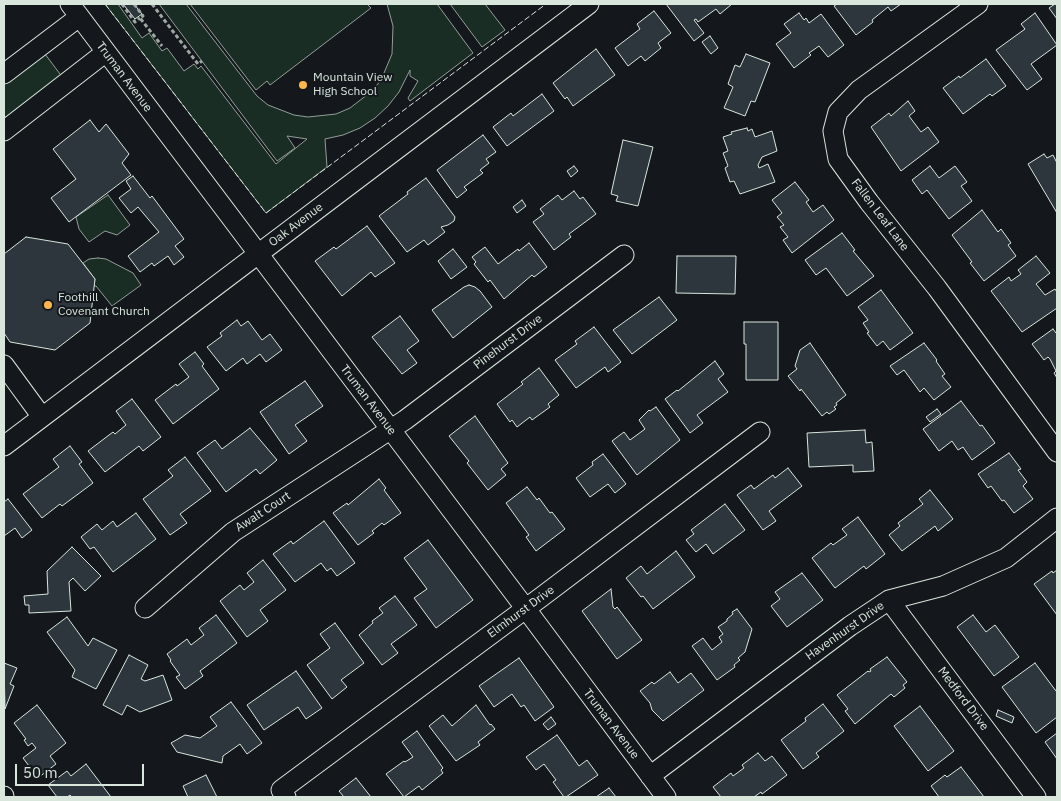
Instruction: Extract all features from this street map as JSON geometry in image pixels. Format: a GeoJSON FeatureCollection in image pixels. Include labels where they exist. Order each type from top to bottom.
{"type":"FeatureCollection","features":[{"type":"Feature","properties":{"kind":"street","name":"Oak Avenue"},"geometry":{"type":"LineString","coordinates":[[4,446],[589,4]]}},
{"type":"Feature","properties":{"kind":"street","name":"Fallen Leaf Lane"},"geometry":{"type":"LineString","coordinates":[[978,4],[859,90],[838,112],[833,131],[838,159],[858,188],[937,288],[1057,452]]}},
{"type":"Feature","properties":{"kind":"street","name":"Truman Avenue"},"geometry":{"type":"LineString","coordinates":[[74,10],[666,797]]}},
{"type":"Feature","properties":{"kind":"street"},"geometry":{"type":"LineString","coordinates":[[4,74],[74,10]]}},
{"type":"Feature","properties":{"kind":"street"},"geometry":{"type":"LineString","coordinates":[[4,131],[106,52]]}},
{"type":"Feature","properties":{"kind":"street","name":"Pinehurst Drive"},"geometry":{"type":"LineString","coordinates":[[390,429],[405,420],[624,255]]}},
{"type":"Feature","properties":{"kind":"street"},"geometry":{"type":"LineString","coordinates":[[4,365],[42,417]]}},
{"type":"Feature","properties":{"kind":"street","name":"Awalt Court"},"geometry":{"type":"LineString","coordinates":[[145,608],[233,532],[390,429]]}},
{"type":"Feature","properties":{"kind":"street","name":"Elmhurst Drive"},"geometry":{"type":"LineString","coordinates":[[284,794],[760,432]]}},
{"type":"Feature","properties":{"kind":"street","name":"Havenhurst Drive"},"geometry":{"type":"LineString","coordinates":[[650,776],[850,626],[889,600],[943,586],[1006,558],[1057,518]]}},
{"type":"Feature","properties":{"kind":"street","name":"Medford Drive"},"geometry":{"type":"LineString","coordinates":[[889,600],[1036,797]]}},
{"type":"Feature","properties":{"kind":"path"},"geometry":{"type":"LineString","coordinates":[[122,4],[135,22],[143,16],[134,4]]}},
{"type":"Feature","properties":{"kind":"path"},"geometry":{"type":"LineString","coordinates":[[152,4],[198,64],[202,61]]}},
{"type":"Feature","properties":{"kind":"path"},"geometry":{"type":"LineString","coordinates":[[140,18],[162,46]]}},
{"type":"Feature","properties":{"kind":"green space"},"geometry":{"type":"Polygon","coordinates":[[[105,4],[118,4],[142,38],[149,33],[162,51],[167,48],[184,71],[194,64],[198,69],[201,66],[276,164],[307,139],[287,136],[295,148],[277,161],[159,4],[186,4],[257,96],[268,105],[294,115],[308,117],[336,114],[350,108],[372,91],[381,80],[392,54],[393,26],[387,4],[437,4],[473,53],[410,101],[408,98],[418,81],[410,76],[410,70],[399,92],[375,118],[360,128],[343,135],[325,139],[327,167],[266,213],[105,4]]]}},
{"type":"Feature","properties":{"kind":"green space"},"geometry":{"type":"Polygon","coordinates":[[[190,4],[370,4],[368,5],[371,8],[270,85],[267,81],[256,90],[190,4]]]}},
{"type":"Feature","properties":{"kind":"green space"},"geometry":{"type":"Polygon","coordinates":[[[450,4],[485,4],[505,30],[482,47],[450,4]]]}},
{"type":"Feature","properties":{"kind":"green space"},"geometry":{"type":"Polygon","coordinates":[[[39,46],[63,78],[7,120],[4,115],[4,73],[39,46]]]}},
{"type":"Feature","properties":{"kind":"green space"},"geometry":{"type":"Polygon","coordinates":[[[108,195],[130,225],[117,235],[105,231],[89,242],[79,229],[76,217],[108,195]]]}},
{"type":"Feature","properties":{"kind":"green space"},"geometry":{"type":"Polygon","coordinates":[[[89,259],[106,259],[133,273],[141,285],[112,306],[94,286],[95,279],[83,263],[89,259]]]}},
{"type":"Feature","properties":{"kind":"building"},"geometry":{"type":"Polygon","coordinates":[[[123,4],[134,4],[142,14],[135,19],[123,4]]]}},
{"type":"Feature","properties":{"kind":"building"},"geometry":{"type":"Polygon","coordinates":[[[666,4],[732,4],[720,14],[716,9],[698,22],[696,19],[694,20],[704,33],[694,41],[666,4]]]}},
{"type":"Feature","properties":{"kind":"building"},"geometry":{"type":"Polygon","coordinates":[[[837,4],[901,4],[891,11],[888,7],[856,35],[834,6],[837,4]]]}},
{"type":"Feature","properties":{"kind":"building"},"geometry":{"type":"Polygon","coordinates":[[[1057,4],[1057,19],[1049,8],[1057,4]]]}},
{"type":"Feature","properties":{"kind":"building"},"geometry":{"type":"Polygon","coordinates":[[[654,11],[671,33],[658,43],[661,48],[645,61],[641,56],[628,66],[615,48],[640,29],[637,24],[654,11]]]}},
{"type":"Feature","properties":{"kind":"building"},"geometry":{"type":"Polygon","coordinates":[[[799,13],[809,23],[821,14],[844,45],[828,57],[819,46],[794,68],[776,44],[791,33],[784,24],[799,13]]]}},
{"type":"Feature","properties":{"kind":"building"},"geometry":{"type":"Polygon","coordinates":[[[1035,13],[1057,45],[1031,64],[1042,79],[1027,90],[996,50],[1025,29],[1021,24],[1035,13]]]}},
{"type":"Feature","properties":{"kind":"building"},"geometry":{"type":"Polygon","coordinates":[[[710,36],[718,48],[711,54],[702,42],[710,36]]]}},
{"type":"Feature","properties":{"kind":"building"},"geometry":{"type":"Polygon","coordinates":[[[596,49],[615,75],[573,106],[553,83],[596,49]]]}},
{"type":"Feature","properties":{"kind":"building"},"geometry":{"type":"Polygon","coordinates":[[[746,54],[770,63],[755,102],[751,101],[745,116],[724,108],[733,87],[728,84],[735,65],[740,67],[746,54]]]}},
{"type":"Feature","properties":{"kind":"building"},"geometry":{"type":"Polygon","coordinates":[[[986,59],[1006,86],[992,96],[990,94],[963,114],[943,88],[986,59]]]}},
{"type":"Feature","properties":{"kind":"building"},"geometry":{"type":"Polygon","coordinates":[[[542,94],[554,111],[507,146],[493,127],[511,113],[513,116],[542,94]]]}},
{"type":"Feature","properties":{"kind":"building"},"geometry":{"type":"Polygon","coordinates":[[[908,101],[915,111],[909,116],[921,132],[928,127],[939,142],[901,171],[871,127],[889,113],[891,116],[908,101]]]}},
{"type":"Feature","properties":{"kind":"building"},"geometry":{"type":"Polygon","coordinates":[[[90,120],[99,132],[106,124],[129,154],[122,163],[131,175],[69,222],[51,198],[76,179],[53,149],[90,120]]]}},
{"type":"Feature","properties":{"kind":"building"},"geometry":{"type":"Polygon","coordinates":[[[747,128],[748,131],[752,129],[755,137],[772,131],[777,151],[762,157],[758,165],[759,168],[768,164],[775,182],[740,194],[734,181],[730,182],[725,168],[728,166],[723,153],[728,151],[723,137],[732,134],[731,132],[747,128]]]}},
{"type":"Feature","properties":{"kind":"building"},"geometry":{"type":"Polygon","coordinates":[[[483,135],[496,152],[486,159],[489,163],[480,170],[483,173],[464,187],[467,190],[457,198],[437,170],[483,135]]]}},
{"type":"Feature","properties":{"kind":"building"},"geometry":{"type":"Polygon","coordinates":[[[623,140],[653,147],[638,206],[616,201],[618,196],[611,194],[623,140]]]}},
{"type":"Feature","properties":{"kind":"building"},"geometry":{"type":"Polygon","coordinates":[[[1044,154],[1047,158],[1053,155],[1057,163],[1057,213],[1028,164],[1044,154]]]}},
{"type":"Feature","properties":{"kind":"building"},"geometry":{"type":"Polygon","coordinates":[[[574,166],[578,171],[571,177],[567,171],[574,166]]]}},
{"type":"Feature","properties":{"kind":"building"},"geometry":{"type":"Polygon","coordinates":[[[930,166],[939,178],[955,166],[967,182],[961,186],[972,201],[949,219],[927,190],[922,194],[912,180],[930,166]]]}},
{"type":"Feature","properties":{"kind":"building"},"geometry":{"type":"Polygon","coordinates":[[[133,176],[150,198],[152,196],[184,239],[175,246],[184,257],[174,265],[168,256],[154,266],[152,263],[140,272],[128,256],[159,232],[138,207],[131,213],[119,198],[131,189],[126,181],[133,176]]]}},
{"type":"Feature","properties":{"kind":"building"},"geometry":{"type":"Polygon","coordinates":[[[426,178],[455,217],[454,221],[441,227],[445,232],[428,245],[424,240],[407,252],[379,216],[426,178]]]}},
{"type":"Feature","properties":{"kind":"building"},"geometry":{"type":"Polygon","coordinates":[[[795,182],[809,200],[806,202],[813,212],[823,205],[834,220],[792,253],[783,240],[788,237],[780,227],[784,225],[777,217],[782,213],[772,200],[795,182]]]}},
{"type":"Feature","properties":{"kind":"building"},"geometry":{"type":"Polygon","coordinates":[[[574,191],[580,199],[583,197],[596,214],[569,234],[571,237],[554,250],[533,222],[544,214],[540,209],[558,195],[562,200],[574,191]]]}},
{"type":"Feature","properties":{"kind":"building"},"geometry":{"type":"Polygon","coordinates":[[[522,200],[526,206],[517,213],[513,207],[522,200]]]}},
{"type":"Feature","properties":{"kind":"building"},"geometry":{"type":"Polygon","coordinates":[[[982,210],[998,232],[1001,229],[1011,243],[1008,245],[1016,256],[984,281],[952,235],[982,210]]]}},
{"type":"Feature","properties":{"kind":"building"},"geometry":{"type":"Polygon","coordinates":[[[367,226],[395,263],[375,277],[371,272],[342,296],[315,261],[334,247],[336,249],[367,226]]]}},
{"type":"Feature","properties":{"kind":"building"},"geometry":{"type":"Polygon","coordinates":[[[842,233],[855,250],[853,251],[874,276],[847,296],[826,268],[816,275],[805,260],[842,233]]]}},
{"type":"Feature","properties":{"kind":"building","name":"Foothill Covenant Church"},"geometry":{"type":"Polygon","coordinates":[[[26,237],[68,244],[95,279],[90,323],[55,350],[10,342],[4,333],[4,254],[26,237]]]}},
{"type":"Feature","properties":{"kind":"building"},"geometry":{"type":"Polygon","coordinates":[[[529,243],[547,267],[534,277],[532,275],[504,299],[490,280],[488,282],[474,264],[476,262],[472,257],[485,247],[498,264],[529,243]]]}},
{"type":"Feature","properties":{"kind":"building"},"geometry":{"type":"Polygon","coordinates":[[[453,249],[467,267],[451,279],[438,261],[453,249]]]}},
{"type":"Feature","properties":{"kind":"building"},"geometry":{"type":"Polygon","coordinates":[[[677,256],[736,256],[735,294],[676,293],[677,256]]]}},
{"type":"Feature","properties":{"kind":"building"},"geometry":{"type":"Polygon","coordinates":[[[1036,256],[1050,273],[1036,284],[1045,295],[1055,289],[1057,292],[1057,308],[1022,332],[991,291],[1009,277],[1011,281],[1021,274],[1018,270],[1036,256]]]}},
{"type":"Feature","properties":{"kind":"building"},"geometry":{"type":"Polygon","coordinates":[[[469,285],[480,291],[492,307],[453,338],[432,310],[469,285]]]}},
{"type":"Feature","properties":{"kind":"building"},"geometry":{"type":"Polygon","coordinates":[[[881,290],[913,333],[890,350],[883,341],[877,346],[867,333],[869,332],[863,323],[868,320],[858,307],[881,290]]]}},
{"type":"Feature","properties":{"kind":"building"},"geometry":{"type":"Polygon","coordinates":[[[659,297],[677,320],[632,354],[613,330],[659,297]]]}},
{"type":"Feature","properties":{"kind":"building"},"geometry":{"type":"Polygon","coordinates":[[[400,316],[419,341],[407,350],[417,363],[402,374],[372,337],[400,316]]]}},
{"type":"Feature","properties":{"kind":"building"},"geometry":{"type":"Polygon","coordinates":[[[237,320],[241,326],[248,321],[262,340],[270,334],[282,350],[266,362],[260,354],[247,364],[243,358],[226,371],[207,347],[222,336],[220,333],[237,320]]]}},
{"type":"Feature","properties":{"kind":"building"},"geometry":{"type":"Polygon","coordinates":[[[744,322],[778,322],[778,380],[746,380],[744,322]]]}},
{"type":"Feature","properties":{"kind":"building"},"geometry":{"type":"Polygon","coordinates":[[[594,327],[621,362],[608,372],[605,367],[576,388],[555,360],[577,344],[575,341],[594,327]]]}},
{"type":"Feature","properties":{"kind":"building"},"geometry":{"type":"Polygon","coordinates":[[[1053,329],[1057,332],[1057,378],[1050,359],[1048,357],[1044,360],[1032,344],[1053,329]]]}},
{"type":"Feature","properties":{"kind":"building"},"geometry":{"type":"Polygon","coordinates":[[[810,343],[846,395],[836,403],[837,405],[834,407],[836,409],[822,416],[788,376],[797,369],[795,366],[800,350],[810,343]]]}},
{"type":"Feature","properties":{"kind":"building"},"geometry":{"type":"Polygon","coordinates":[[[924,343],[937,360],[945,374],[942,376],[951,387],[934,400],[924,388],[920,392],[904,370],[897,375],[890,366],[924,343]]]}},
{"type":"Feature","properties":{"kind":"building"},"geometry":{"type":"Polygon","coordinates":[[[195,352],[204,364],[202,366],[219,389],[173,424],[155,400],[189,377],[179,364],[195,352]]]}},
{"type":"Feature","properties":{"kind":"building"},"geometry":{"type":"Polygon","coordinates":[[[715,361],[724,374],[718,379],[728,392],[697,415],[703,423],[690,433],[665,399],[715,361]]]}},
{"type":"Feature","properties":{"kind":"building"},"geometry":{"type":"Polygon","coordinates":[[[539,368],[559,395],[548,404],[550,407],[532,420],[530,417],[517,427],[512,420],[510,422],[497,404],[523,384],[521,382],[539,368]]]}},
{"type":"Feature","properties":{"kind":"building"},"geometry":{"type":"Polygon","coordinates":[[[305,381],[323,406],[295,425],[307,441],[289,454],[260,412],[305,381]]]}},
{"type":"Feature","properties":{"kind":"building"},"geometry":{"type":"Polygon","coordinates":[[[132,399],[161,437],[143,451],[139,446],[105,472],[88,451],[113,432],[115,434],[126,425],[116,411],[132,399]]]}},
{"type":"Feature","properties":{"kind":"building"},"geometry":{"type":"Polygon","coordinates":[[[961,401],[995,443],[972,460],[963,447],[958,450],[952,441],[939,451],[923,429],[961,401]]]}},
{"type":"Feature","properties":{"kind":"building"},"geometry":{"type":"Polygon","coordinates":[[[656,407],[680,440],[637,475],[612,441],[624,432],[630,440],[645,429],[639,420],[649,410],[656,407]]]}},
{"type":"Feature","properties":{"kind":"building"},"geometry":{"type":"Polygon","coordinates":[[[937,409],[941,414],[930,422],[926,417],[937,409]]]}},
{"type":"Feature","properties":{"kind":"building"},"geometry":{"type":"Polygon","coordinates":[[[475,416],[508,463],[501,469],[506,475],[488,490],[467,463],[469,461],[449,436],[475,416]]]}},
{"type":"Feature","properties":{"kind":"building"},"geometry":{"type":"Polygon","coordinates":[[[250,428],[277,460],[260,474],[256,469],[226,492],[197,453],[215,440],[222,449],[250,428]]]}},
{"type":"Feature","properties":{"kind":"building"},"geometry":{"type":"Polygon","coordinates":[[[865,430],[866,443],[872,442],[874,471],[853,472],[853,465],[809,467],[807,433],[865,430]]]}},
{"type":"Feature","properties":{"kind":"building"},"geometry":{"type":"Polygon","coordinates":[[[70,446],[82,462],[79,464],[93,483],[42,518],[23,494],[59,467],[53,459],[70,446]]]}},
{"type":"Feature","properties":{"kind":"building"},"geometry":{"type":"Polygon","coordinates":[[[1009,453],[1021,469],[1018,470],[1027,482],[1023,486],[1033,499],[1014,513],[991,486],[988,488],[978,474],[1009,453]]]}},
{"type":"Feature","properties":{"kind":"building"},"geometry":{"type":"Polygon","coordinates":[[[603,454],[626,484],[615,493],[608,484],[590,497],[576,478],[593,465],[592,462],[603,454]]]}},
{"type":"Feature","properties":{"kind":"building"},"geometry":{"type":"Polygon","coordinates":[[[185,457],[211,491],[180,514],[187,523],[170,535],[143,499],[173,476],[168,470],[185,457]]]}},
{"type":"Feature","properties":{"kind":"building"},"geometry":{"type":"Polygon","coordinates":[[[788,468],[802,486],[769,511],[776,521],[763,530],[737,495],[751,485],[754,489],[773,475],[775,478],[788,468]]]}},
{"type":"Feature","properties":{"kind":"building"},"geometry":{"type":"Polygon","coordinates":[[[379,479],[386,488],[384,490],[401,513],[384,525],[382,523],[372,531],[374,533],[358,545],[333,513],[347,503],[348,505],[379,479]]]}},
{"type":"Feature","properties":{"kind":"building"},"geometry":{"type":"Polygon","coordinates":[[[527,487],[537,500],[539,498],[550,513],[552,512],[565,529],[536,551],[526,537],[529,535],[506,503],[527,487]]]}},
{"type":"Feature","properties":{"kind":"building"},"geometry":{"type":"Polygon","coordinates":[[[930,490],[953,519],[938,531],[935,526],[902,551],[889,535],[900,526],[898,523],[923,504],[919,499],[930,490]]]}},
{"type":"Feature","properties":{"kind":"building"},"geometry":{"type":"Polygon","coordinates":[[[8,499],[32,530],[22,538],[15,528],[4,536],[4,502],[8,499]]]}},
{"type":"Feature","properties":{"kind":"building"},"geometry":{"type":"Polygon","coordinates":[[[725,504],[745,530],[713,554],[706,544],[696,552],[686,540],[694,534],[691,530],[725,504]]]}},
{"type":"Feature","properties":{"kind":"building"},"geometry":{"type":"Polygon","coordinates":[[[136,513],[156,539],[113,572],[94,547],[90,549],[81,537],[97,524],[102,530],[113,521],[117,527],[136,513]]]}},
{"type":"Feature","properties":{"kind":"building"},"geometry":{"type":"Polygon","coordinates":[[[858,517],[885,554],[866,569],[864,566],[835,588],[812,558],[831,543],[833,545],[847,535],[842,529],[858,517]]]}},
{"type":"Feature","properties":{"kind":"building"},"geometry":{"type":"Polygon","coordinates":[[[324,521],[355,563],[337,576],[331,568],[327,571],[321,563],[295,582],[273,554],[291,541],[293,544],[324,521]]]}},
{"type":"Feature","properties":{"kind":"building"},"geometry":{"type":"Polygon","coordinates":[[[428,540],[473,600],[436,628],[414,598],[427,589],[404,558],[428,540]]]}},
{"type":"Feature","properties":{"kind":"building"},"geometry":{"type":"Polygon","coordinates":[[[72,547],[101,576],[85,591],[73,578],[69,582],[71,611],[29,613],[29,605],[25,605],[24,596],[48,594],[47,571],[72,547]]]}},
{"type":"Feature","properties":{"kind":"building"},"geometry":{"type":"Polygon","coordinates":[[[676,551],[695,577],[653,609],[626,578],[641,566],[647,574],[676,551]]]}},
{"type":"Feature","properties":{"kind":"building"},"geometry":{"type":"Polygon","coordinates":[[[263,560],[286,590],[260,610],[268,621],[247,637],[220,601],[240,585],[244,590],[254,582],[247,573],[263,560]]]}},
{"type":"Feature","properties":{"kind":"building"},"geometry":{"type":"Polygon","coordinates":[[[1057,570],[1057,615],[1034,584],[1052,571],[1053,573],[1057,570]]]}},
{"type":"Feature","properties":{"kind":"building"},"geometry":{"type":"Polygon","coordinates":[[[802,573],[823,600],[787,627],[771,606],[780,599],[775,592],[802,573]]]}},
{"type":"Feature","properties":{"kind":"building"},"geometry":{"type":"Polygon","coordinates":[[[611,589],[613,607],[615,609],[617,607],[642,640],[617,659],[582,611],[611,589]]]}},
{"type":"Feature","properties":{"kind":"building"},"geometry":{"type":"Polygon","coordinates":[[[395,596],[417,625],[391,644],[398,653],[382,665],[359,635],[373,623],[372,621],[383,613],[379,608],[395,596]]]}},
{"type":"Feature","properties":{"kind":"building"},"geometry":{"type":"Polygon","coordinates":[[[737,609],[752,629],[745,652],[738,658],[740,660],[734,665],[735,667],[717,680],[692,646],[703,638],[712,650],[722,642],[719,637],[723,634],[718,627],[727,621],[733,614],[732,612],[737,609]]]}},
{"type":"Feature","properties":{"kind":"building"},"geometry":{"type":"Polygon","coordinates":[[[216,615],[237,643],[200,671],[203,676],[185,689],[176,677],[180,675],[167,654],[187,639],[191,645],[204,635],[199,628],[216,615]]]}},
{"type":"Feature","properties":{"kind":"building"},"geometry":{"type":"Polygon","coordinates":[[[973,615],[986,632],[995,625],[1019,657],[994,676],[957,627],[973,615]]]}},
{"type":"Feature","properties":{"kind":"building"},"geometry":{"type":"Polygon","coordinates":[[[67,617],[88,646],[93,638],[117,650],[96,689],[72,677],[75,670],[47,632],[67,617]]]}},
{"type":"Feature","properties":{"kind":"building"},"geometry":{"type":"Polygon","coordinates":[[[335,623],[364,663],[341,680],[347,687],[332,699],[307,665],[330,648],[320,634],[335,623]]]}},
{"type":"Feature","properties":{"kind":"building"},"geometry":{"type":"Polygon","coordinates":[[[129,655],[148,665],[141,679],[145,681],[163,675],[172,700],[140,712],[127,705],[122,715],[103,705],[129,655]]]}},
{"type":"Feature","properties":{"kind":"building"},"geometry":{"type":"Polygon","coordinates":[[[887,657],[907,682],[903,685],[905,688],[894,697],[891,694],[855,724],[845,711],[848,709],[837,695],[887,657]]]}},
{"type":"Feature","properties":{"kind":"building"},"geometry":{"type":"Polygon","coordinates":[[[519,658],[554,707],[535,721],[524,705],[521,707],[512,694],[494,707],[479,686],[519,658]]]}},
{"type":"Feature","properties":{"kind":"building"},"geometry":{"type":"Polygon","coordinates":[[[4,663],[17,668],[10,684],[14,686],[5,709],[4,663]]]}},
{"type":"Feature","properties":{"kind":"building"},"geometry":{"type":"Polygon","coordinates":[[[1035,663],[1057,690],[1057,717],[1036,733],[1002,687],[1035,663]]]}},
{"type":"Feature","properties":{"kind":"building"},"geometry":{"type":"Polygon","coordinates":[[[296,671],[322,708],[306,719],[298,707],[264,730],[247,705],[296,671]]]}},
{"type":"Feature","properties":{"kind":"building"},"geometry":{"type":"Polygon","coordinates":[[[670,672],[678,683],[691,673],[704,690],[663,721],[652,710],[650,703],[640,691],[652,682],[654,684],[670,672]]]}},
{"type":"Feature","properties":{"kind":"building"},"geometry":{"type":"Polygon","coordinates":[[[231,702],[262,743],[247,754],[240,744],[223,756],[222,763],[177,752],[171,743],[185,735],[200,738],[217,726],[210,717],[231,702]]]}},
{"type":"Feature","properties":{"kind":"building"},"geometry":{"type":"Polygon","coordinates":[[[823,704],[844,731],[816,753],[819,757],[803,769],[781,740],[806,721],[805,718],[823,704]]]}},
{"type":"Feature","properties":{"kind":"building"},"geometry":{"type":"Polygon","coordinates":[[[37,705],[66,743],[50,756],[56,764],[38,778],[23,758],[36,748],[32,743],[28,746],[24,740],[26,739],[14,723],[37,705]]]}},
{"type":"Feature","properties":{"kind":"building"},"geometry":{"type":"Polygon","coordinates":[[[476,705],[495,729],[478,742],[480,745],[456,761],[429,726],[443,715],[452,726],[476,705]]]}},
{"type":"Feature","properties":{"kind":"building"},"geometry":{"type":"Polygon","coordinates":[[[920,706],[954,751],[928,771],[894,726],[920,706]]]}},
{"type":"Feature","properties":{"kind":"building"},"geometry":{"type":"Polygon","coordinates":[[[998,710],[1014,717],[1012,723],[996,716],[998,710]]]}},
{"type":"Feature","properties":{"kind":"building"},"geometry":{"type":"Polygon","coordinates":[[[551,717],[556,724],[548,730],[543,724],[551,717]]]}},
{"type":"Feature","properties":{"kind":"building"},"geometry":{"type":"Polygon","coordinates":[[[417,731],[443,768],[441,770],[443,773],[422,790],[419,786],[404,797],[386,774],[413,757],[402,742],[417,731]]]}},
{"type":"Feature","properties":{"kind":"building"},"geometry":{"type":"Polygon","coordinates":[[[1057,733],[1057,759],[1045,742],[1057,733]]]}},
{"type":"Feature","properties":{"kind":"building"},"geometry":{"type":"Polygon","coordinates":[[[557,735],[579,766],[587,760],[598,775],[566,797],[564,797],[553,782],[556,780],[544,764],[536,770],[526,757],[557,735]]]}},
{"type":"Feature","properties":{"kind":"building"},"geometry":{"type":"Polygon","coordinates":[[[758,753],[765,761],[772,756],[787,775],[762,794],[761,792],[754,797],[721,797],[713,787],[731,773],[733,776],[744,768],[742,765],[758,753]]]}},
{"type":"Feature","properties":{"kind":"building"},"geometry":{"type":"Polygon","coordinates":[[[86,764],[111,797],[72,797],[70,795],[67,797],[57,797],[48,785],[67,771],[71,776],[86,764]]]}},
{"type":"Feature","properties":{"kind":"building"},"geometry":{"type":"Polygon","coordinates":[[[961,767],[984,797],[939,797],[931,786],[945,775],[947,777],[961,767]]]}},
{"type":"Feature","properties":{"kind":"building"},"geometry":{"type":"Polygon","coordinates":[[[206,775],[217,797],[188,797],[183,786],[206,775]]]}},
{"type":"Feature","properties":{"kind":"building"},"geometry":{"type":"Polygon","coordinates":[[[356,778],[371,797],[344,797],[339,791],[356,778]]]}},
{"type":"Feature","properties":{"kind":"building"},"geometry":{"type":"Polygon","coordinates":[[[609,788],[616,797],[596,797],[609,788]]]}},
{"type":"Feature","properties":{"kind":"fence"},"geometry":{"type":"LineString","coordinates":[[105,4],[266,213],[546,4]]}},
{"type":"Feature","properties":{"kind":"place","name":"Mountain View High School"},"geometry":{"type":"Point","coordinates":[303,85]}},
{"type":"Feature","properties":{"kind":"place","name":"Foothill Covenant Church"},"geometry":{"type":"Point","coordinates":[48,305]}}]}
